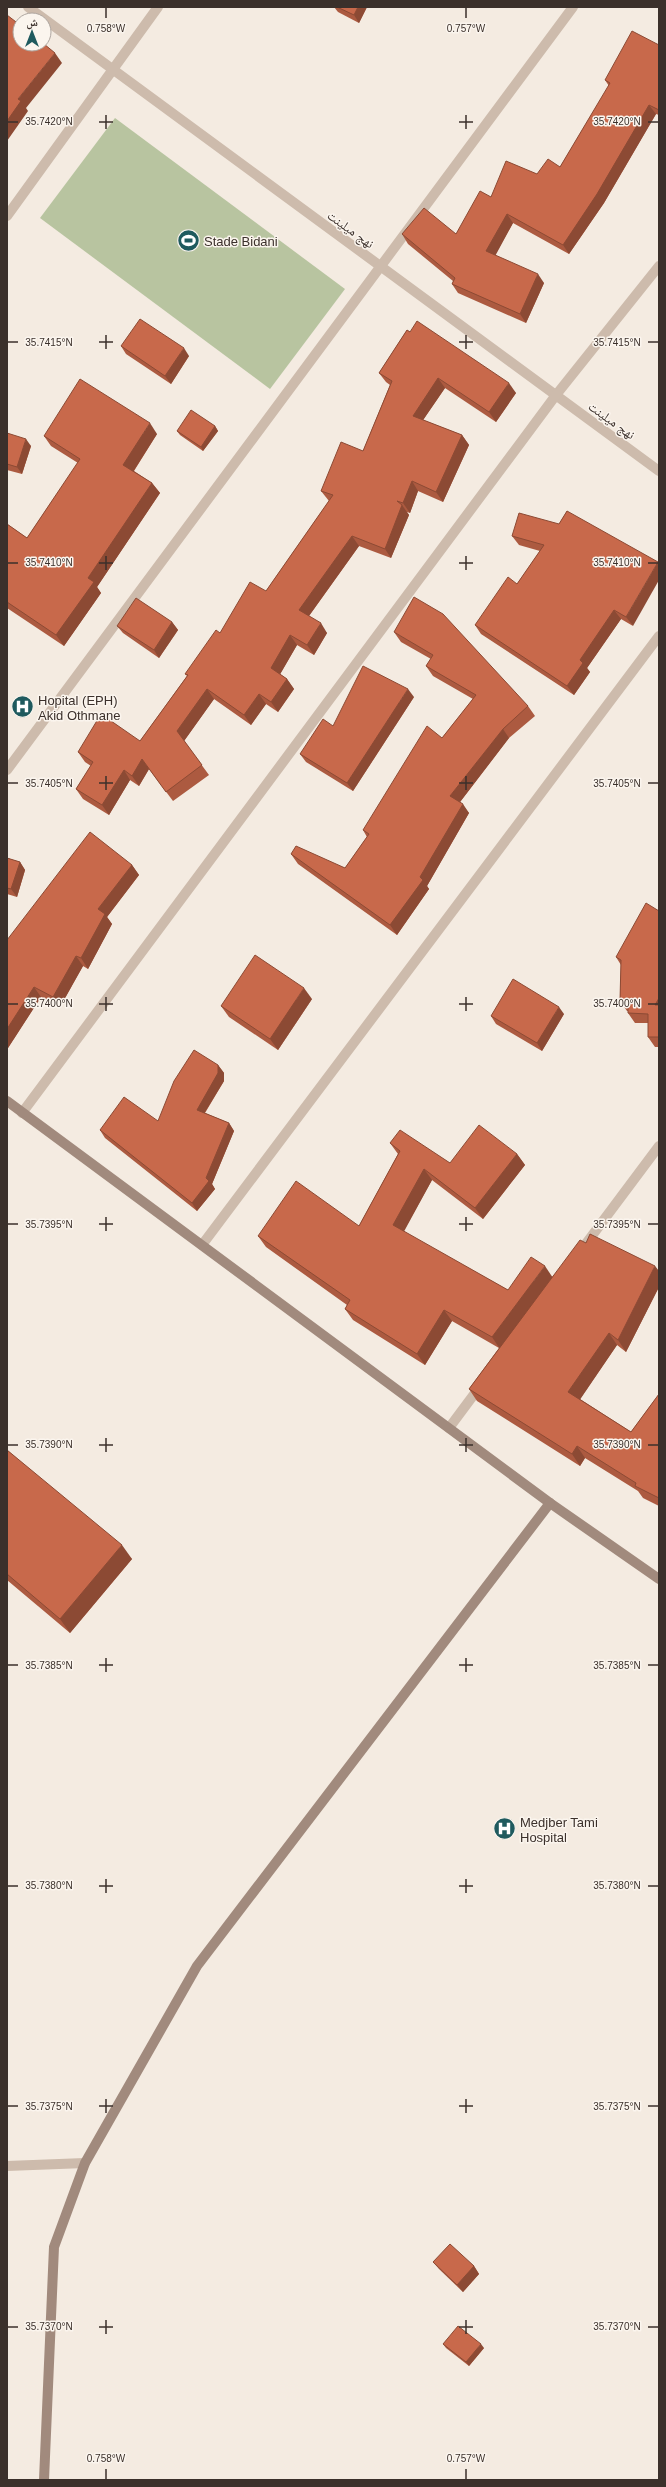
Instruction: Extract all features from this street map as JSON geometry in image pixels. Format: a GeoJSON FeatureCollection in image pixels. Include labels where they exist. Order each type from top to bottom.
{"type":"FeatureCollection","features":[{"type":"Feature","properties":{"kind":"main road"},"geometry":{"type":"LineString","coordinates":[[7,1101],[449,1428],[659,1579]]}},
{"type":"Feature","properties":{"kind":"main road"},"geometry":{"type":"LineString","coordinates":[[44,2480],[54,2247],[85,2163],[197,1966],[550,1502]]}},
{"type":"Feature","properties":{"kind":"street","name":"نهج ميلينت"},"geometry":{"type":"LineString","coordinates":[[28,7],[112,71],[659,471]]}},
{"type":"Feature","properties":{"kind":"street"},"geometry":{"type":"LineString","coordinates":[[7,216],[158,7]]}},
{"type":"Feature","properties":{"kind":"street"},"geometry":{"type":"LineString","coordinates":[[7,770],[573,7]]}},
{"type":"Feature","properties":{"kind":"street"},"geometry":{"type":"LineString","coordinates":[[22,1113],[556,395],[659,266]]}},
{"type":"Feature","properties":{"kind":"street"},"geometry":{"type":"LineString","coordinates":[[202,1245],[659,636]]}},
{"type":"Feature","properties":{"kind":"street"},"geometry":{"type":"LineString","coordinates":[[580,1252],[659,1146]]}},
{"type":"Feature","properties":{"kind":"street"},"geometry":{"type":"LineString","coordinates":[[449,1428],[486,1378]]}},
{"type":"Feature","properties":{"kind":"street"},"geometry":{"type":"LineString","coordinates":[[7,2166],[85,2163]]}},
{"type":"Feature","properties":{"kind":"green space"},"geometry":{"type":"Polygon","coordinates":[[[115,118],[345,289],[270,389],[40,218],[115,118]]]}},
{"type":"Feature","properties":{"kind":"building"},"geometry":{"type":"Polygon","coordinates":[[[337,7],[358,7],[354,15],[337,7]]]}},
{"type":"Feature","properties":{"kind":"building"},"geometry":{"type":"Polygon","coordinates":[[[7,15],[12,19],[12,52],[52,52],[52,51],[55,53],[18,99],[21,101],[7,121],[7,15]]]}},
{"type":"Feature","properties":{"kind":"building"},"geometry":{"type":"Polygon","coordinates":[[[632,31],[659,45],[659,110],[649,105],[597,194],[563,245],[507,214],[486,251],[538,274],[520,314],[452,284],[455,278],[402,234],[424,208],[456,234],[480,191],[491,197],[506,161],[537,174],[548,159],[560,167],[610,83],[605,80],[632,31]]]}},
{"type":"Feature","properties":{"kind":"building"},"geometry":{"type":"Polygon","coordinates":[[[140,319],[184,348],[165,376],[121,346],[140,319]]]}},
{"type":"Feature","properties":{"kind":"building"},"geometry":{"type":"Polygon","coordinates":[[[417,321],[509,383],[489,412],[438,378],[413,416],[462,435],[436,492],[412,481],[403,503],[397,501],[402,505],[385,549],[352,536],[299,610],[321,623],[307,645],[290,635],[271,668],[287,679],[271,702],[259,694],[244,715],[207,689],[177,731],[202,765],[166,792],[142,759],[132,776],[124,770],[102,805],[76,789],[93,762],[78,752],[101,714],[140,741],[188,675],[185,674],[216,630],[220,633],[250,582],[266,591],[333,495],[321,491],[341,442],[363,451],[392,381],[379,373],[407,330],[410,332],[417,321]]]}},
{"type":"Feature","properties":{"kind":"building"},"geometry":{"type":"Polygon","coordinates":[[[80,379],[150,423],[123,465],[152,483],[88,578],[94,582],[56,635],[7,602],[7,524],[27,538],[80,459],[44,436],[80,379]]]}},
{"type":"Feature","properties":{"kind":"building"},"geometry":{"type":"Polygon","coordinates":[[[191,410],[215,426],[201,447],[177,431],[191,410]]]}},
{"type":"Feature","properties":{"kind":"building"},"geometry":{"type":"Polygon","coordinates":[[[7,433],[26,439],[17,467],[7,464],[7,433]]]}},
{"type":"Feature","properties":{"kind":"building"},"geometry":{"type":"Polygon","coordinates":[[[567,511],[658,562],[626,617],[614,610],[580,660],[583,663],[567,686],[475,625],[508,577],[517,584],[544,545],[512,536],[519,513],[559,524],[567,511]]]}},
{"type":"Feature","properties":{"kind":"building"},"geometry":{"type":"Polygon","coordinates":[[[414,597],[443,614],[528,706],[503,729],[450,796],[463,804],[420,877],[423,880],[390,925],[291,854],[296,846],[345,868],[369,834],[363,830],[427,726],[442,738],[476,695],[426,666],[433,655],[394,632],[414,597]]]}},
{"type":"Feature","properties":{"kind":"building"},"geometry":{"type":"Polygon","coordinates":[[[136,598],[172,622],[154,650],[117,626],[136,598]]]}},
{"type":"Feature","properties":{"kind":"building"},"geometry":{"type":"Polygon","coordinates":[[[363,666],[408,689],[347,783],[300,754],[323,719],[333,726],[363,666]]]}},
{"type":"Feature","properties":{"kind":"building"},"geometry":{"type":"Polygon","coordinates":[[[90,832],[132,865],[98,909],[105,914],[81,958],[76,956],[53,997],[34,987],[7,1029],[7,940],[90,832]]]}},
{"type":"Feature","properties":{"kind":"building"},"geometry":{"type":"Polygon","coordinates":[[[7,858],[20,862],[11,889],[7,888],[7,858]]]}},
{"type":"Feature","properties":{"kind":"building"},"geometry":{"type":"Polygon","coordinates":[[[646,903],[659,911],[659,998],[655,1005],[659,1005],[659,1037],[648,1037],[648,1014],[628,1013],[628,1001],[620,1001],[621,960],[616,957],[646,903]]]}},
{"type":"Feature","properties":{"kind":"building"},"geometry":{"type":"Polygon","coordinates":[[[255,955],[304,988],[270,1039],[221,1006],[255,955]]]}},
{"type":"Feature","properties":{"kind":"building"},"geometry":{"type":"Polygon","coordinates":[[[513,979],[559,1007],[537,1043],[491,1016],[513,979]]]}},
{"type":"Feature","properties":{"kind":"building"},"geometry":{"type":"Polygon","coordinates":[[[194,1050],[218,1065],[218,1073],[197,1110],[229,1123],[206,1178],[209,1181],[192,1203],[100,1130],[124,1097],[158,1121],[174,1081],[194,1050]]]}},
{"type":"Feature","properties":{"kind":"building"},"geometry":{"type":"Polygon","coordinates":[[[479,1125],[517,1154],[475,1208],[424,1169],[393,1225],[508,1290],[531,1257],[545,1266],[492,1337],[444,1310],[417,1354],[345,1309],[350,1300],[258,1236],[296,1181],[359,1226],[400,1151],[390,1143],[400,1130],[450,1163],[479,1125]]]}},
{"type":"Feature","properties":{"kind":"building"},"geometry":{"type":"Polygon","coordinates":[[[590,1234],[655,1266],[618,1340],[609,1333],[568,1392],[631,1432],[659,1394],[659,1498],[635,1486],[636,1483],[577,1446],[572,1454],[469,1389],[580,1240],[586,1243],[590,1234]]]}},
{"type":"Feature","properties":{"kind":"building"},"geometry":{"type":"Polygon","coordinates":[[[7,1450],[122,1545],[60,1619],[7,1574],[7,1450]]]}},
{"type":"Feature","properties":{"kind":"building"},"geometry":{"type":"Polygon","coordinates":[[[450,2244],[474,2266],[457,2285],[433,2262],[450,2244]]]}},
{"type":"Feature","properties":{"kind":"building"},"geometry":{"type":"Polygon","coordinates":[[[458,2326],[481,2344],[466,2362],[443,2344],[458,2326]]]}},
{"type":"Feature","properties":{"kind":"place","name":"Stade Bidani"},"geometry":{"type":"Point","coordinates":[189,241]}},
{"type":"Feature","properties":{"kind":"place","name":"Hopital (EPH) Akid Othmane"},"geometry":{"type":"Point","coordinates":[23,707]}},
{"type":"Feature","properties":{"kind":"place","name":"Medjber Tami Hospital"},"geometry":{"type":"Point","coordinates":[504,1829]}}]}
